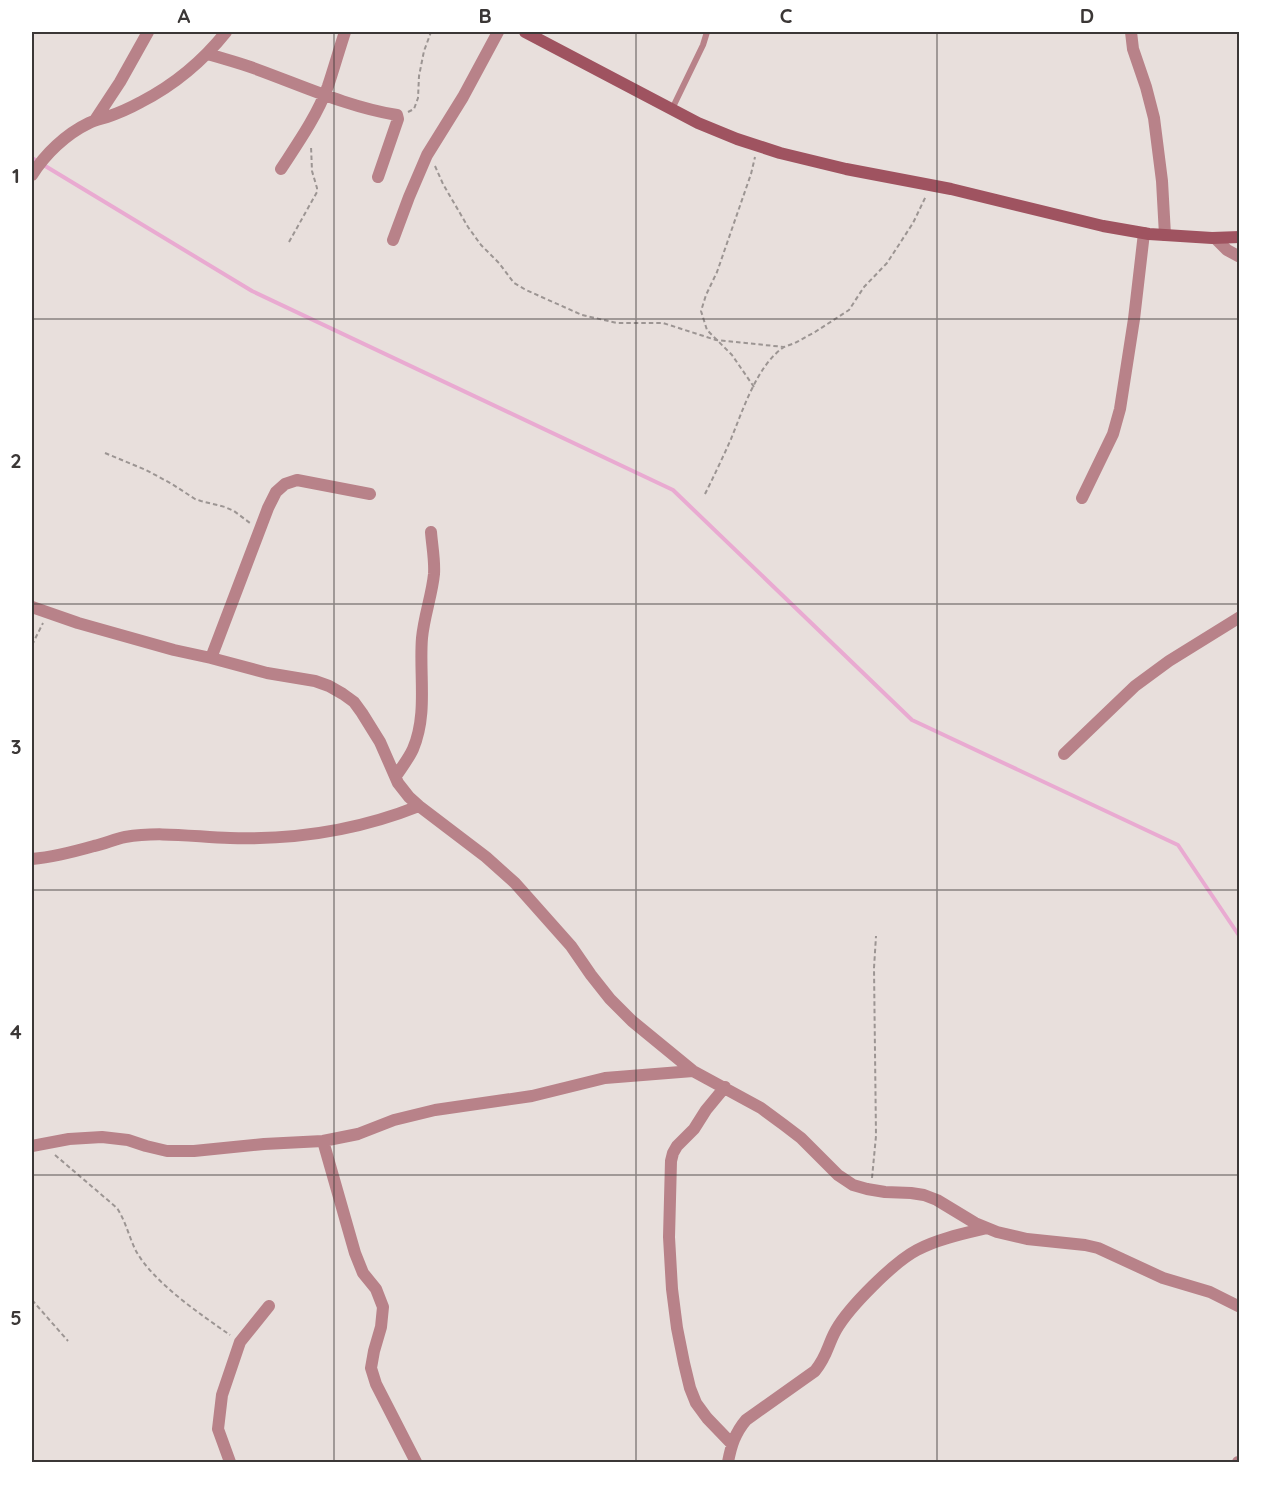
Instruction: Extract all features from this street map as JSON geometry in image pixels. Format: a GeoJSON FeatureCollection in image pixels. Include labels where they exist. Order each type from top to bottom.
{"type":"FeatureCollection","features":[{"type":"Feature","properties":{"kind":"street"},"geometry":{"type":"LineString","coordinates":[[95,120],[120,82],[148,32]]}},
{"type":"Feature","properties":{"kind":"street"},"geometry":{"type":"LineString","coordinates":[[32,175],[39,163],[58,144],[78,129],[95,120],[125,110],[168,86],[192,69],[226,32]]}},
{"type":"Feature","properties":{"kind":"street"},"geometry":{"type":"LineString","coordinates":[[281,169],[324,96],[345,32]]}},
{"type":"Feature","properties":{"kind":"street"},"geometry":{"type":"LineString","coordinates":[[393,240],[429,152],[463,97],[498,32]]}},
{"type":"Feature","properties":{"kind":"street"},"geometry":{"type":"LineString","coordinates":[[525,32],[698,123],[758,146],[846,169],[931,185],[1103,226],[1166,235],[1239,237]]}},
{"type":"Feature","properties":{"kind":"street"},"geometry":{"type":"LineString","coordinates":[[1131,32],[1133,49],[1154,118],[1166,235]]}},
{"type":"Feature","properties":{"kind":"street"},"geometry":{"type":"LineString","coordinates":[[208,54],[254,68],[324,96],[370,110],[397,115],[398,119],[378,177]]}},
{"type":"Feature","properties":{"kind":"street"},"geometry":{"type":"LineString","coordinates":[[1082,498],[1113,434],[1120,409],[1144,233]]}},
{"type":"Feature","properties":{"kind":"street"},"geometry":{"type":"LineString","coordinates":[[1215,238],[1227,250],[1239,257]]}},
{"type":"Feature","properties":{"kind":"street"},"geometry":{"type":"LineString","coordinates":[[211,658],[259,530],[276,492],[285,484],[297,480],[370,494]]}},
{"type":"Feature","properties":{"kind":"street"},"geometry":{"type":"LineString","coordinates":[[396,776],[413,748],[418,732],[424,618],[434,576],[431,532]]}},
{"type":"Feature","properties":{"kind":"street"},"geometry":{"type":"LineString","coordinates":[[32,607],[78,623],[165,647],[267,673],[315,681],[343,693],[362,712],[380,742],[402,788],[419,806],[486,857],[515,883],[571,946],[610,999],[693,1071],[761,1108],[801,1138],[838,1175],[853,1185],[885,1192],[924,1195],[937,1200],[975,1223],[997,1232],[1027,1239],[1098,1248],[1163,1278],[1210,1292],[1239,1307]]}},
{"type":"Feature","properties":{"kind":"street"},"geometry":{"type":"LineString","coordinates":[[1064,754],[1135,686],[1169,661],[1239,617]]}},
{"type":"Feature","properties":{"kind":"street"},"geometry":{"type":"LineString","coordinates":[[32,859],[53,857],[125,837],[162,835],[231,838],[316,834],[362,825],[419,806]]}},
{"type":"Feature","properties":{"kind":"street"},"geometry":{"type":"LineString","coordinates":[[37,1144],[102,1137],[128,1140],[167,1151],[194,1151],[323,1141],[358,1134],[394,1120],[435,1110],[532,1096],[605,1078],[693,1071]]}},
{"type":"Feature","properties":{"kind":"street"},"geometry":{"type":"LineString","coordinates":[[724,1087],[694,1129],[673,1153],[669,1238],[677,1328],[690,1388],[696,1403],[732,1444]]}},
{"type":"Feature","properties":{"kind":"street"},"geometry":{"type":"LineString","coordinates":[[323,1141],[355,1253],[363,1273],[376,1289],[383,1307],[381,1327],[371,1368],[376,1384],[416,1462]]}},
{"type":"Feature","properties":{"kind":"street"},"geometry":{"type":"LineString","coordinates":[[728,1462],[739,1428],[746,1420],[809,1375],[822,1362],[836,1330],[849,1312],[895,1266],[919,1249],[987,1228]]}},
{"type":"Feature","properties":{"kind":"street"},"geometry":{"type":"LineString","coordinates":[[230,1462],[218,1429],[222,1395],[240,1342],[269,1306]]}},
{"type":"Feature","properties":{"kind":"lane"},"geometry":{"type":"LineString","coordinates":[[672,109],[707,32]]}},
{"type":"Feature","properties":{"kind":"path"},"geometry":{"type":"LineString","coordinates":[[398,119],[417,104],[419,76],[430,32]]}},
{"type":"Feature","properties":{"kind":"path"},"geometry":{"type":"LineString","coordinates":[[289,242],[317,192],[312,171],[309,125]]}},
{"type":"Feature","properties":{"kind":"path"},"geometry":{"type":"LineString","coordinates":[[754,387],[732,354],[707,330],[701,311],[751,174],[758,146]]}},
{"type":"Feature","properties":{"kind":"path"},"geometry":{"type":"LineString","coordinates":[[429,152],[443,184],[481,245],[514,283],[534,294],[582,315],[617,323],[663,323],[716,340],[784,347]]}},
{"type":"Feature","properties":{"kind":"path"},"geometry":{"type":"LineString","coordinates":[[705,494],[744,405],[770,358],[784,347],[815,332],[849,310],[869,282],[887,263],[913,223],[931,185]]}},
{"type":"Feature","properties":{"kind":"path"},"geometry":{"type":"LineString","coordinates":[[105,453],[172,483],[195,499],[234,511],[259,530]]}},
{"type":"Feature","properties":{"kind":"path"},"geometry":{"type":"LineString","coordinates":[[32,645],[49,613]]}},
{"type":"Feature","properties":{"kind":"path"},"geometry":{"type":"LineString","coordinates":[[872,1190],[876,1136],[874,968],[876,936]]}},
{"type":"Feature","properties":{"kind":"path"},"geometry":{"type":"LineString","coordinates":[[37,1144],[117,1208],[136,1251],[152,1273],[204,1317],[240,1342]]}},
{"type":"Feature","properties":{"kind":"path"},"geometry":{"type":"LineString","coordinates":[[32,1300],[68,1341]]}},
{"type":"Feature","properties":{"kind":"waterway"},"geometry":{"type":"LineString","coordinates":[[32,158],[252,291],[673,490],[912,720],[1178,845],[1240,937]]}}]}
